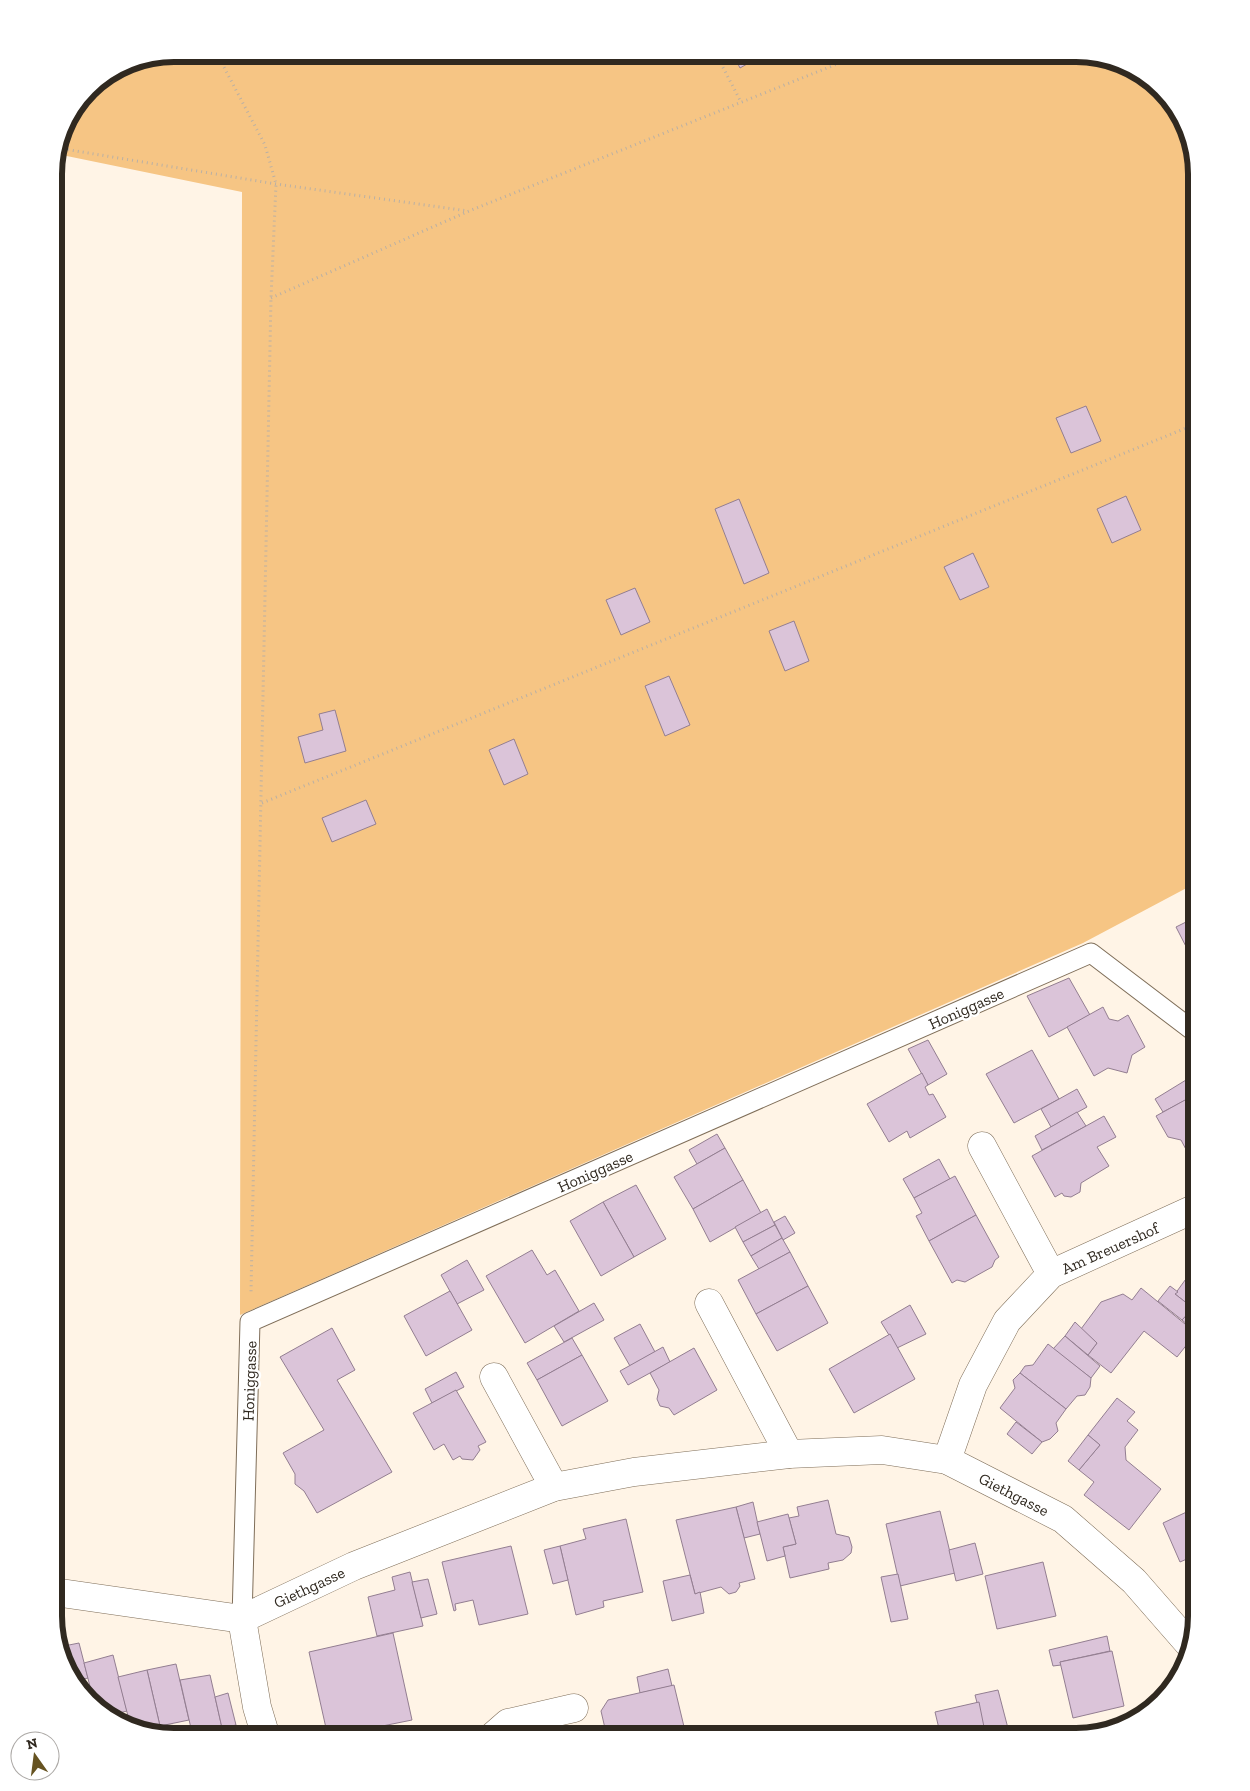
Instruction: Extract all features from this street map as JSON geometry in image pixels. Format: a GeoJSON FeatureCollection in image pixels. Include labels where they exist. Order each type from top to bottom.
{"type":"FeatureCollection","features":[{"type":"Feature","properties":{"kind":"street","name":"Am Breuershof"},"geometry":{"type":"LineString","coordinates":[[982,1146],[1051,1274]]}},
{"type":"Feature","properties":{"kind":"street","name":"Am Breuershof"},"geometry":{"type":"LineString","coordinates":[[947,1460],[973,1385],[1007,1321],[1051,1274],[1188,1212]]}},
{"type":"Feature","properties":{"kind":"street"},"geometry":{"type":"LineString","coordinates":[[709,1303],[789,1454]]}},
{"type":"Feature","properties":{"kind":"street"},"geometry":{"type":"LineString","coordinates":[[494,1376],[554,1486]]}},
{"type":"Feature","properties":{"kind":"street","name":"Giethgasse"},"geometry":{"type":"LineString","coordinates":[[242,1619],[354,1566],[554,1486],[634,1472],[789,1454],[882,1450],[947,1460],[1063,1519],[1134,1581],[1185,1640]]}},
{"type":"Feature","properties":{"kind":"street"},"geometry":{"type":"LineString","coordinates":[[62,1593],[242,1619],[257,1707],[263,1728]]}},
{"type":"Feature","properties":{"kind":"street"},"geometry":{"type":"LineString","coordinates":[[502,1728],[508,1723],[574,1708]]}},
{"type":"Feature","properties":{"kind":"lane","name":"Honiggasse"},"geometry":{"type":"LineString","coordinates":[[242,1619],[250,1322],[1091,954],[1188,1026]]}},
{"type":"Feature","properties":{"kind":"path"},"geometry":{"type":"LineString","coordinates":[[221,62],[265,145],[276,184],[250,1322]]}},
{"type":"Feature","properties":{"kind":"path"},"geometry":{"type":"LineString","coordinates":[[720,63],[741,102]]}},
{"type":"Feature","properties":{"kind":"path"},"geometry":{"type":"LineString","coordinates":[[272,298],[468,211],[840,63]]}},
{"type":"Feature","properties":{"kind":"path"},"geometry":{"type":"LineString","coordinates":[[65,149],[276,184],[468,211]]}},
{"type":"Feature","properties":{"kind":"path"},"geometry":{"type":"LineString","coordinates":[[262,802],[1188,427]]}},
{"type":"Feature","properties":{"kind":"shaded area"},"geometry":{"type":"Polygon","coordinates":[[[175,62],[1082,63],[1111,68],[1138,81],[1155,95],[1179,132],[1187,160],[1188,175],[1188,887],[1083,943],[240,1315],[242,192],[64,155],[66,146],[81,112],[95,95],[112,81],[139,68],[175,62]]]}},
{"type":"Feature","properties":{"kind":"building"},"geometry":{"type":"Polygon","coordinates":[[[737,63],[749,63],[740,68],[737,63]]]}},
{"type":"Feature","properties":{"kind":"building"},"geometry":{"type":"Polygon","coordinates":[[[1086,406],[1101,441],[1071,453],[1056,418],[1086,406]]]}},
{"type":"Feature","properties":{"kind":"building"},"geometry":{"type":"Polygon","coordinates":[[[1126,496],[1141,530],[1112,543],[1097,509],[1126,496]]]}},
{"type":"Feature","properties":{"kind":"building"},"geometry":{"type":"Polygon","coordinates":[[[739,499],[769,573],[744,584],[715,509],[739,499]]]}},
{"type":"Feature","properties":{"kind":"building"},"geometry":{"type":"Polygon","coordinates":[[[973,553],[989,587],[960,600],[944,567],[973,553]]]}},
{"type":"Feature","properties":{"kind":"building"},"geometry":{"type":"Polygon","coordinates":[[[635,588],[650,622],[621,635],[606,600],[635,588]]]}},
{"type":"Feature","properties":{"kind":"building"},"geometry":{"type":"Polygon","coordinates":[[[794,621],[809,661],[785,671],[769,631],[794,621]]]}},
{"type":"Feature","properties":{"kind":"building"},"geometry":{"type":"Polygon","coordinates":[[[669,676],[690,725],[665,736],[645,686],[669,676]]]}},
{"type":"Feature","properties":{"kind":"building"},"geometry":{"type":"Polygon","coordinates":[[[335,710],[346,751],[305,763],[298,737],[323,730],[319,714],[335,710]]]}},
{"type":"Feature","properties":{"kind":"building"},"geometry":{"type":"Polygon","coordinates":[[[514,739],[528,774],[504,785],[489,750],[514,739]]]}},
{"type":"Feature","properties":{"kind":"building"},"geometry":{"type":"Polygon","coordinates":[[[366,800],[376,824],[332,842],[322,818],[366,800]]]}},
{"type":"Feature","properties":{"kind":"building"},"geometry":{"type":"Polygon","coordinates":[[[1188,921],[1188,950],[1176,927],[1188,921]]]}},
{"type":"Feature","properties":{"kind":"building"},"geometry":{"type":"Polygon","coordinates":[[[1069,978],[1090,1015],[1049,1037],[1027,996],[1069,978]]]}},
{"type":"Feature","properties":{"kind":"building"},"geometry":{"type":"Polygon","coordinates":[[[1103,1007],[1109,1019],[1118,1021],[1128,1015],[1145,1047],[1132,1055],[1127,1073],[1108,1068],[1094,1076],[1067,1027],[1103,1007]]]}},
{"type":"Feature","properties":{"kind":"building"},"geometry":{"type":"Polygon","coordinates":[[[928,1040],[947,1074],[928,1085],[908,1049],[928,1040]]]}},
{"type":"Feature","properties":{"kind":"building"},"geometry":{"type":"Polygon","coordinates":[[[1032,1050],[1059,1099],[1014,1123],[986,1074],[1032,1050]]]}},
{"type":"Feature","properties":{"kind":"building"},"geometry":{"type":"Polygon","coordinates":[[[922,1073],[928,1085],[925,1087],[929,1095],[933,1094],[946,1117],[910,1138],[907,1131],[889,1142],[867,1104],[922,1073]]]}},
{"type":"Feature","properties":{"kind":"building"},"geometry":{"type":"Polygon","coordinates":[[[1186,1080],[1188,1083],[1188,1099],[1163,1112],[1155,1099],[1186,1080]]]}},
{"type":"Feature","properties":{"kind":"building"},"geometry":{"type":"Polygon","coordinates":[[[1077,1089],[1087,1107],[1051,1127],[1041,1109],[1077,1089]]]}},
{"type":"Feature","properties":{"kind":"building"},"geometry":{"type":"Polygon","coordinates":[[[1188,1098],[1188,1153],[1181,1140],[1168,1137],[1156,1116],[1188,1098]]]}},
{"type":"Feature","properties":{"kind":"building"},"geometry":{"type":"Polygon","coordinates":[[[1077,1112],[1086,1126],[1042,1150],[1035,1136],[1077,1112]]]}},
{"type":"Feature","properties":{"kind":"building"},"geometry":{"type":"Polygon","coordinates":[[[1104,1116],[1116,1137],[1097,1147],[1109,1166],[1081,1183],[1080,1192],[1071,1197],[1064,1196],[1062,1193],[1055,1197],[1032,1156],[1104,1116]]]}},
{"type":"Feature","properties":{"kind":"building"},"geometry":{"type":"Polygon","coordinates":[[[717,1134],[725,1148],[697,1164],[689,1150],[717,1134]]]}},
{"type":"Feature","properties":{"kind":"building"},"geometry":{"type":"Polygon","coordinates":[[[725,1148],[743,1180],[693,1209],[674,1177],[725,1148]]]}},
{"type":"Feature","properties":{"kind":"building"},"geometry":{"type":"Polygon","coordinates":[[[939,1159],[950,1179],[914,1198],[903,1179],[939,1159]]]}},
{"type":"Feature","properties":{"kind":"building"},"geometry":{"type":"Polygon","coordinates":[[[955,1176],[976,1215],[929,1241],[916,1216],[922,1213],[914,1198],[955,1176]]]}},
{"type":"Feature","properties":{"kind":"building"},"geometry":{"type":"Polygon","coordinates":[[[743,1180],[761,1213],[710,1242],[693,1209],[743,1180]]]}},
{"type":"Feature","properties":{"kind":"building"},"geometry":{"type":"Polygon","coordinates":[[[636,1185],[666,1239],[634,1257],[603,1202],[636,1185]]]}},
{"type":"Feature","properties":{"kind":"building"},"geometry":{"type":"Polygon","coordinates":[[[603,1202],[634,1257],[601,1276],[570,1221],[603,1202]]]}},
{"type":"Feature","properties":{"kind":"building"},"geometry":{"type":"Polygon","coordinates":[[[767,1209],[775,1225],[743,1242],[735,1227],[767,1209]]]}},
{"type":"Feature","properties":{"kind":"building"},"geometry":{"type":"Polygon","coordinates":[[[976,1215],[999,1257],[995,1260],[992,1267],[965,1282],[957,1280],[952,1283],[929,1241],[976,1215]]]}},
{"type":"Feature","properties":{"kind":"building"},"geometry":{"type":"Polygon","coordinates":[[[785,1216],[795,1233],[783,1240],[774,1222],[785,1216]]]}},
{"type":"Feature","properties":{"kind":"building"},"geometry":{"type":"Polygon","coordinates":[[[775,1225],[782,1238],[751,1256],[743,1242],[775,1225]]]}},
{"type":"Feature","properties":{"kind":"building"},"geometry":{"type":"Polygon","coordinates":[[[782,1238],[790,1252],[759,1269],[751,1256],[782,1238]]]}},
{"type":"Feature","properties":{"kind":"building"},"geometry":{"type":"Polygon","coordinates":[[[532,1250],[547,1275],[555,1270],[579,1311],[525,1343],[486,1276],[532,1250]]]}},
{"type":"Feature","properties":{"kind":"building"},"geometry":{"type":"Polygon","coordinates":[[[790,1252],[808,1286],[756,1314],[738,1280],[790,1252]]]}},
{"type":"Feature","properties":{"kind":"building"},"geometry":{"type":"Polygon","coordinates":[[[467,1260],[484,1290],[457,1304],[441,1275],[467,1260]]]}},
{"type":"Feature","properties":{"kind":"building"},"geometry":{"type":"Polygon","coordinates":[[[1188,1276],[1188,1304],[1175,1294],[1188,1276]]]}},
{"type":"Feature","properties":{"kind":"building"},"geometry":{"type":"Polygon","coordinates":[[[808,1286],[828,1323],[777,1351],[756,1314],[808,1286]]]}},
{"type":"Feature","properties":{"kind":"building"},"geometry":{"type":"Polygon","coordinates":[[[1170,1286],[1178,1292],[1175,1294],[1188,1304],[1188,1313],[1182,1320],[1158,1301],[1170,1286]]]}},
{"type":"Feature","properties":{"kind":"building"},"geometry":{"type":"Polygon","coordinates":[[[1141,1288],[1188,1326],[1188,1343],[1177,1357],[1144,1331],[1111,1373],[1088,1355],[1097,1343],[1081,1329],[1101,1302],[1123,1294],[1132,1300],[1141,1288]]]}},
{"type":"Feature","properties":{"kind":"building"},"geometry":{"type":"Polygon","coordinates":[[[450,1291],[472,1330],[426,1356],[404,1316],[450,1291]]]}},
{"type":"Feature","properties":{"kind":"building"},"geometry":{"type":"Polygon","coordinates":[[[594,1303],[604,1320],[564,1342],[554,1326],[594,1303]]]}},
{"type":"Feature","properties":{"kind":"building"},"geometry":{"type":"Polygon","coordinates":[[[910,1305],[926,1334],[897,1348],[881,1322],[910,1305]]]}},
{"type":"Feature","properties":{"kind":"building"},"geometry":{"type":"Polygon","coordinates":[[[1188,1313],[1188,1325],[1182,1320],[1188,1313]]]}},
{"type":"Feature","properties":{"kind":"building"},"geometry":{"type":"Polygon","coordinates":[[[1075,1322],[1097,1343],[1088,1355],[1065,1336],[1075,1322]]]}},
{"type":"Feature","properties":{"kind":"building"},"geometry":{"type":"Polygon","coordinates":[[[640,1324],[655,1352],[630,1366],[614,1338],[640,1324]]]}},
{"type":"Feature","properties":{"kind":"building"},"geometry":{"type":"Polygon","coordinates":[[[332,1328],[355,1370],[337,1380],[392,1472],[317,1513],[304,1491],[295,1484],[295,1474],[283,1453],[324,1430],[280,1357],[332,1328]]]}},
{"type":"Feature","properties":{"kind":"building"},"geometry":{"type":"Polygon","coordinates":[[[890,1334],[915,1379],[854,1413],[829,1369],[890,1334]]]}},
{"type":"Feature","properties":{"kind":"building"},"geometry":{"type":"Polygon","coordinates":[[[1065,1336],[1100,1366],[1091,1378],[1053,1349],[1065,1336]]]}},
{"type":"Feature","properties":{"kind":"building"},"geometry":{"type":"Polygon","coordinates":[[[572,1338],[582,1355],[537,1380],[527,1363],[572,1338]]]}},
{"type":"Feature","properties":{"kind":"building"},"geometry":{"type":"Polygon","coordinates":[[[1048,1344],[1091,1378],[1090,1387],[1085,1395],[1077,1396],[1066,1409],[1020,1373],[1025,1366],[1033,1365],[1048,1344]]]}},
{"type":"Feature","properties":{"kind":"building"},"geometry":{"type":"Polygon","coordinates":[[[663,1347],[670,1362],[628,1385],[620,1371],[663,1347]]]}},
{"type":"Feature","properties":{"kind":"building"},"geometry":{"type":"Polygon","coordinates":[[[694,1348],[717,1390],[674,1415],[669,1408],[660,1406],[657,1399],[659,1390],[650,1373],[694,1348]]]}},
{"type":"Feature","properties":{"kind":"building"},"geometry":{"type":"Polygon","coordinates":[[[582,1355],[608,1401],[562,1426],[537,1380],[582,1355]]]}},
{"type":"Feature","properties":{"kind":"building"},"geometry":{"type":"Polygon","coordinates":[[[456,1372],[464,1387],[432,1403],[425,1389],[456,1372]]]}},
{"type":"Feature","properties":{"kind":"building"},"geometry":{"type":"Polygon","coordinates":[[[1020,1373],[1066,1409],[1056,1423],[1058,1431],[1050,1439],[1042,1442],[1000,1408],[1015,1388],[1013,1380],[1020,1373]]]}},
{"type":"Feature","properties":{"kind":"building"},"geometry":{"type":"Polygon","coordinates":[[[456,1390],[486,1442],[478,1446],[480,1450],[473,1460],[462,1459],[460,1456],[453,1460],[444,1444],[434,1450],[413,1413],[456,1390]]]}},
{"type":"Feature","properties":{"kind":"building"},"geometry":{"type":"Polygon","coordinates":[[[1117,1398],[1135,1412],[1127,1421],[1138,1430],[1125,1447],[1126,1460],[1161,1489],[1129,1530],[1084,1495],[1094,1482],[1079,1470],[1100,1445],[1088,1435],[1117,1398]]]}},
{"type":"Feature","properties":{"kind":"building"},"geometry":{"type":"Polygon","coordinates":[[[1016,1422],[1042,1442],[1032,1454],[1007,1434],[1016,1422]]]}},
{"type":"Feature","properties":{"kind":"building"},"geometry":{"type":"Polygon","coordinates":[[[1088,1435],[1100,1445],[1079,1470],[1068,1461],[1088,1435]]]}},
{"type":"Feature","properties":{"kind":"building"},"geometry":{"type":"Polygon","coordinates":[[[828,1500],[836,1534],[849,1537],[852,1547],[851,1553],[843,1560],[828,1563],[829,1569],[790,1578],[783,1547],[796,1544],[789,1518],[799,1516],[797,1507],[828,1500]]]}},
{"type":"Feature","properties":{"kind":"building"},"geometry":{"type":"Polygon","coordinates":[[[753,1502],[760,1534],[744,1538],[736,1507],[753,1502]]]}},
{"type":"Feature","properties":{"kind":"building"},"geometry":{"type":"Polygon","coordinates":[[[736,1507],[755,1579],[739,1583],[740,1586],[736,1592],[729,1594],[721,1587],[695,1594],[676,1520],[736,1507]]]}},
{"type":"Feature","properties":{"kind":"building"},"geometry":{"type":"Polygon","coordinates":[[[940,1511],[955,1573],[900,1586],[886,1524],[940,1511]]]}},
{"type":"Feature","properties":{"kind":"building"},"geometry":{"type":"Polygon","coordinates":[[[1188,1511],[1188,1558],[1180,1562],[1163,1523],[1188,1511]]]}},
{"type":"Feature","properties":{"kind":"building"},"geometry":{"type":"Polygon","coordinates":[[[788,1514],[796,1544],[783,1547],[785,1556],[767,1561],[757,1522],[788,1514]]]}},
{"type":"Feature","properties":{"kind":"building"},"geometry":{"type":"Polygon","coordinates":[[[626,1519],[643,1592],[603,1601],[604,1607],[576,1615],[560,1546],[586,1539],[583,1529],[626,1519]]]}},
{"type":"Feature","properties":{"kind":"building"},"geometry":{"type":"Polygon","coordinates":[[[975,1543],[983,1574],[956,1581],[949,1550],[975,1543]]]}},
{"type":"Feature","properties":{"kind":"building"},"geometry":{"type":"Polygon","coordinates":[[[511,1546],[528,1614],[479,1625],[473,1600],[455,1604],[456,1610],[454,1611],[442,1562],[511,1546]]]}},
{"type":"Feature","properties":{"kind":"building"},"geometry":{"type":"Polygon","coordinates":[[[560,1546],[568,1580],[553,1584],[544,1550],[560,1546]]]}},
{"type":"Feature","properties":{"kind":"building"},"geometry":{"type":"Polygon","coordinates":[[[1043,1562],[1056,1616],[997,1629],[985,1576],[1043,1562]]]}},
{"type":"Feature","properties":{"kind":"building"},"geometry":{"type":"Polygon","coordinates":[[[410,1572],[423,1626],[377,1636],[368,1597],[395,1590],[392,1577],[410,1572]]]}},
{"type":"Feature","properties":{"kind":"building"},"geometry":{"type":"Polygon","coordinates":[[[898,1574],[908,1619],[891,1622],[881,1577],[898,1574]]]}},
{"type":"Feature","properties":{"kind":"building"},"geometry":{"type":"Polygon","coordinates":[[[690,1575],[695,1594],[700,1592],[704,1613],[672,1621],[663,1581],[690,1575]]]}},
{"type":"Feature","properties":{"kind":"building"},"geometry":{"type":"Polygon","coordinates":[[[428,1579],[437,1614],[421,1618],[412,1582],[428,1579]]]}},
{"type":"Feature","properties":{"kind":"building"},"geometry":{"type":"Polygon","coordinates":[[[393,1633],[412,1720],[372,1728],[326,1728],[309,1652],[393,1633]]]}},
{"type":"Feature","properties":{"kind":"building"},"geometry":{"type":"Polygon","coordinates":[[[1107,1636],[1110,1651],[1060,1662],[1061,1665],[1053,1666],[1049,1650],[1107,1636]]]}},
{"type":"Feature","properties":{"kind":"building"},"geometry":{"type":"Polygon","coordinates":[[[79,1643],[88,1678],[83,1679],[71,1659],[66,1646],[79,1643]]]}},
{"type":"Feature","properties":{"kind":"building"},"geometry":{"type":"Polygon","coordinates":[[[1112,1651],[1124,1706],[1073,1718],[1060,1662],[1112,1651]]]}},
{"type":"Feature","properties":{"kind":"building"},"geometry":{"type":"Polygon","coordinates":[[[113,1655],[127,1711],[118,1713],[95,1696],[91,1691],[84,1663],[113,1655]]]}},
{"type":"Feature","properties":{"kind":"building"},"geometry":{"type":"Polygon","coordinates":[[[176,1664],[189,1720],[160,1726],[147,1670],[176,1664]]]}},
{"type":"Feature","properties":{"kind":"building"},"geometry":{"type":"Polygon","coordinates":[[[668,1669],[672,1686],[640,1693],[637,1677],[668,1669]]]}},
{"type":"Feature","properties":{"kind":"building"},"geometry":{"type":"Polygon","coordinates":[[[147,1670],[160,1726],[139,1723],[129,1719],[118,1677],[147,1670]]]}},
{"type":"Feature","properties":{"kind":"building"},"geometry":{"type":"Polygon","coordinates":[[[210,1675],[222,1728],[191,1728],[180,1680],[210,1675]]]}},
{"type":"Feature","properties":{"kind":"building"},"geometry":{"type":"Polygon","coordinates":[[[674,1685],[684,1728],[605,1728],[601,1711],[608,1700],[674,1685]]]}},
{"type":"Feature","properties":{"kind":"building"},"geometry":{"type":"Polygon","coordinates":[[[998,1690],[1008,1728],[984,1728],[975,1695],[998,1690]]]}},
{"type":"Feature","properties":{"kind":"building"},"geometry":{"type":"Polygon","coordinates":[[[228,1693],[236,1725],[222,1728],[215,1697],[228,1693]]]}},
{"type":"Feature","properties":{"kind":"building"},"geometry":{"type":"Polygon","coordinates":[[[979,1702],[984,1728],[939,1728],[935,1712],[979,1702]]]}}]}
